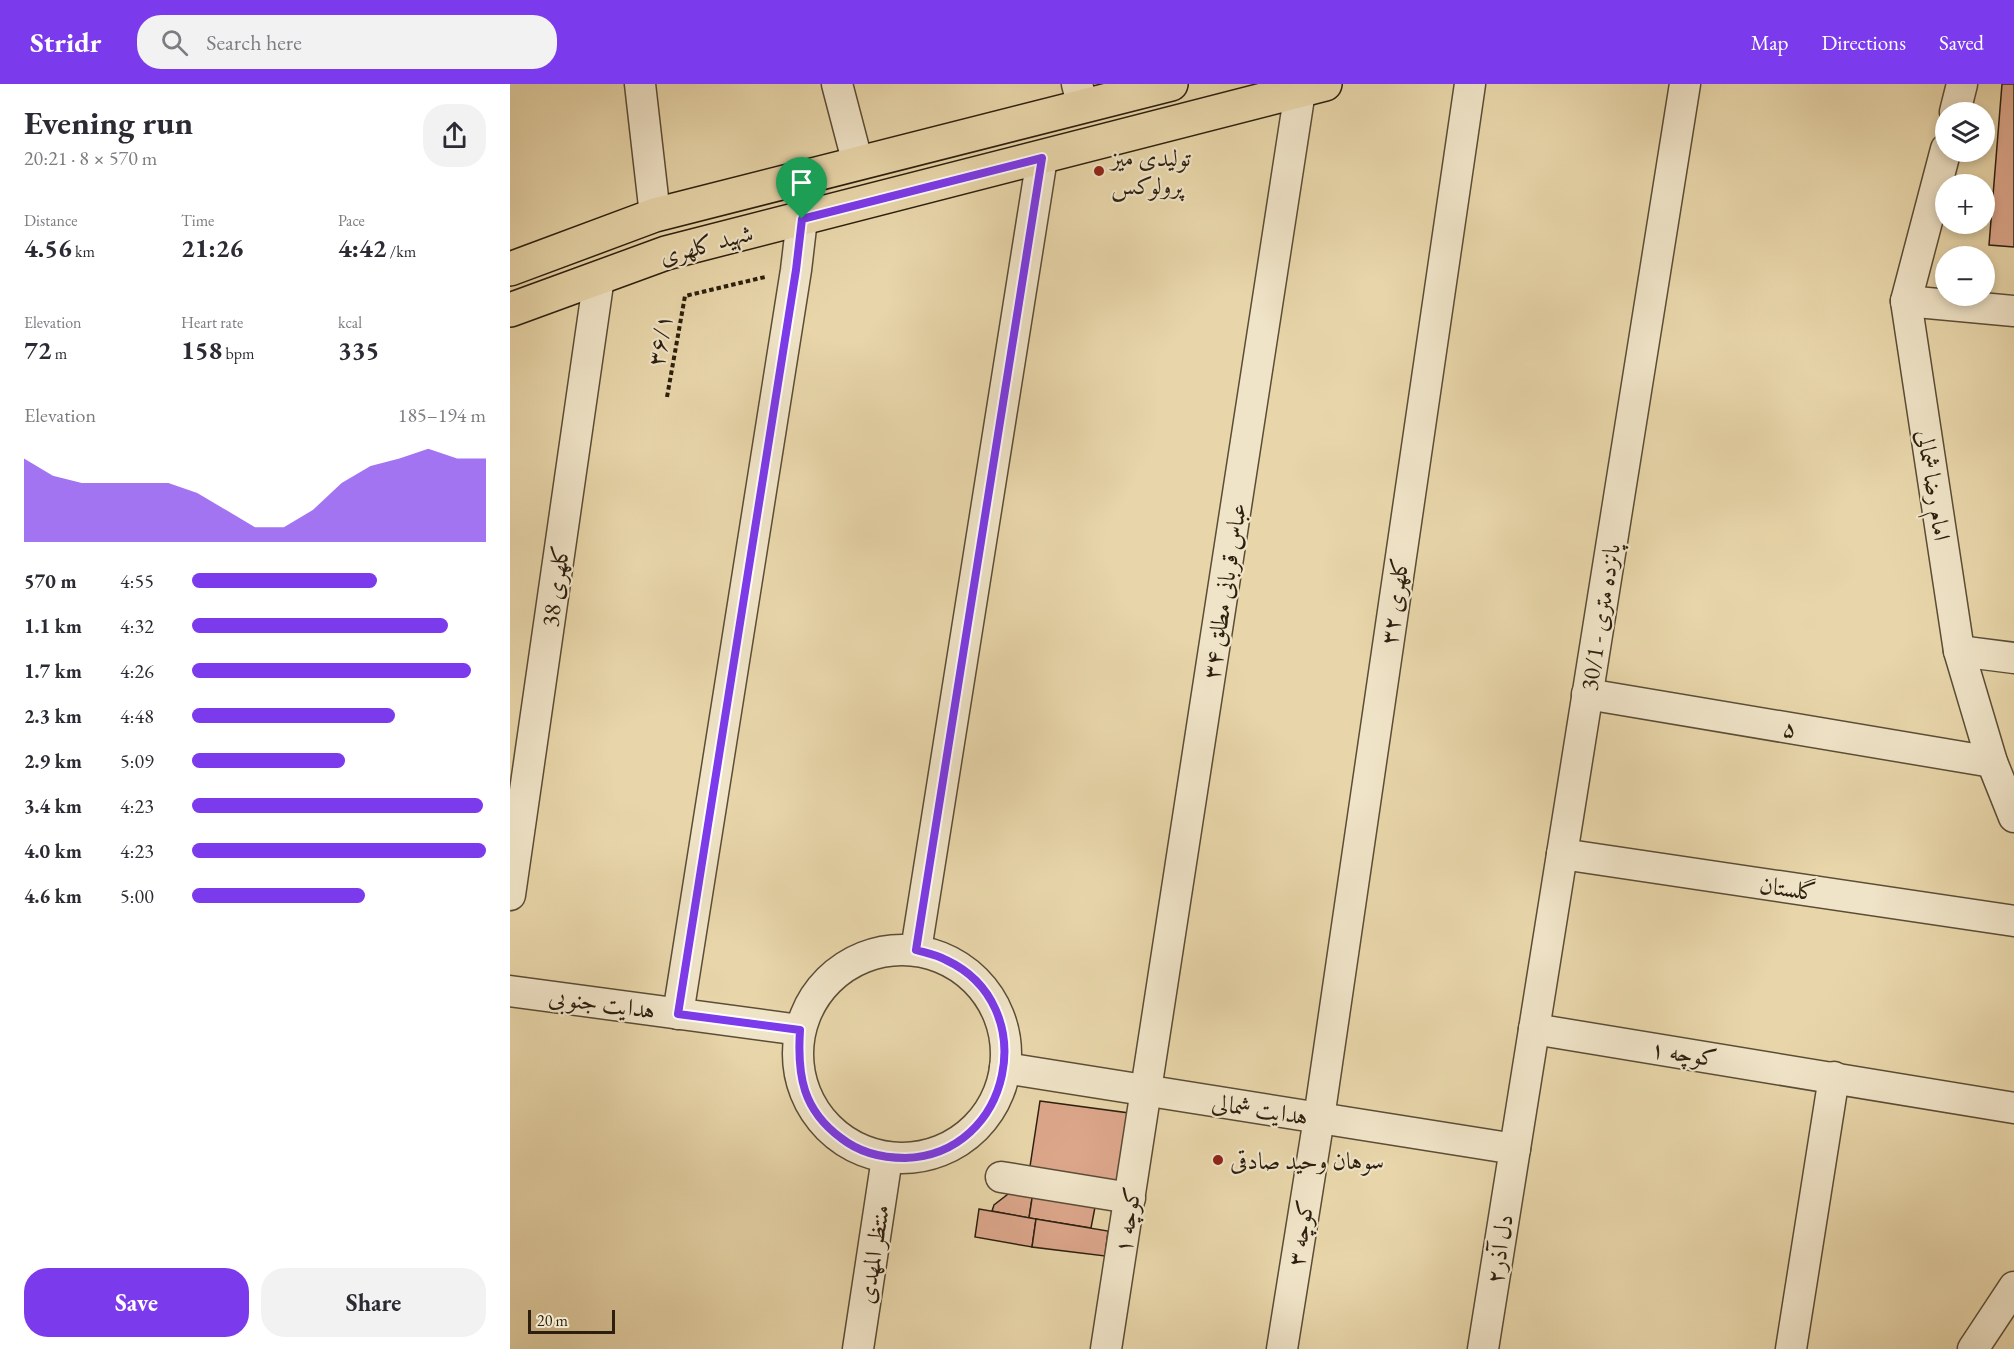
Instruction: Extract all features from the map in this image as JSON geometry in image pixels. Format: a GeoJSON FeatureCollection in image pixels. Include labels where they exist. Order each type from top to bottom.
{"type":"FeatureCollection","features":[{"type":"Feature","properties":{"kind":"main road","name":"شهید کلهری"},"geometry":{"type":"LineString","coordinates":[[510,269],[655,215],[858,164],[1080,96],[1171,84]]}},
{"type":"Feature","properties":{"kind":"main road","name":"شهید کلهری"},"geometry":{"type":"LineString","coordinates":[[510,310],[666,253],[1312,87]]}},
{"type":"Feature","properties":{"kind":"street"},"geometry":{"type":"LineString","coordinates":[[640,84],[655,215]]}},
{"type":"Feature","properties":{"kind":"street"},"geometry":{"type":"LineString","coordinates":[[837,84],[858,164]]}},
{"type":"Feature","properties":{"kind":"street","name":"کلهری ۳۲"},"geometry":{"type":"LineString","coordinates":[[1319,1118],[1470,84]]}},
{"type":"Feature","properties":{"kind":"street","name":"30/1 - پانزده متری"},"geometry":{"type":"LineString","coordinates":[[1515,1149],[1685,84]]}},
{"type":"Feature","properties":{"kind":"street"},"geometry":{"type":"LineString","coordinates":[[1958,102],[1962,84]]}},
{"type":"Feature","properties":{"kind":"street","name":"عباس قربانی مطلق ۳۴"},"geometry":{"type":"LineString","coordinates":[[1148,1090],[1312,87]]}},
{"type":"Feature","properties":{"kind":"street"},"geometry":{"type":"LineString","coordinates":[[916,950],[1042,158]]}},
{"type":"Feature","properties":{"kind":"street","name":"امام رضا شمالی"},"geometry":{"type":"LineString","coordinates":[[1943,162],[1906,301],[1959,651],[1992,762],[2014,817]]}},
{"type":"Feature","properties":{"kind":"street"},"geometry":{"type":"LineString","coordinates":[[678,1014],[796,270],[802,219]]}},
{"type":"Feature","properties":{"kind":"street","name":"کلهری 38"},"geometry":{"type":"LineString","coordinates":[[510,895],[599,277]]}},
{"type":"Feature","properties":{"kind":"street"},"geometry":{"type":"LineString","coordinates":[[1906,301],[2014,311]]}},
{"type":"Feature","properties":{"kind":"street"},"geometry":{"type":"LineString","coordinates":[[1959,651],[2014,658]]}},
{"type":"Feature","properties":{"kind":"street","name":"۵"},"geometry":{"type":"LineString","coordinates":[[1587,694],[1992,762]]}},
{"type":"Feature","properties":{"kind":"street","name":"گلستان"},"geometry":{"type":"LineString","coordinates":[[1562,854],[2014,921]]}},
{"type":"Feature","properties":{"kind":"street"},"geometry":{"type":"LineString","coordinates":[[916,950],[947,960],[974,978],[993,1004],[1004,1034],[1005,1068],[996,1098],[978,1126],[952,1146],[921,1158],[887,1158],[854,1148],[826,1127],[807,1097],[798,1064],[800,1030],[812,1001],[840,971],[857,960],[885,951],[916,950]]}},
{"type":"Feature","properties":{"kind":"street","name":"هدایت جنوبی"},"geometry":{"type":"LineString","coordinates":[[510,991],[800,1030]]}},
{"type":"Feature","properties":{"kind":"street","name":"کوچه ۱"},"geometry":{"type":"LineString","coordinates":[[1534,1029],[2014,1108]]}},
{"type":"Feature","properties":{"kind":"street","name":"هدایت شمالی"},"geometry":{"type":"LineString","coordinates":[[1005,1068],[1515,1149]]}},
{"type":"Feature","properties":{"kind":"street"},"geometry":{"type":"LineString","coordinates":[[1791,1349],[1834,1077]]}},
{"type":"Feature","properties":{"kind":"street","name":"کوچه ۱"},"geometry":{"type":"LineString","coordinates":[[1106,1349],[1148,1090]]}},
{"type":"Feature","properties":{"kind":"street","name":"کوچه ۳"},"geometry":{"type":"LineString","coordinates":[[1282,1349],[1319,1118]]}},
{"type":"Feature","properties":{"kind":"street","name":"دل آذر۲"},"geometry":{"type":"LineString","coordinates":[[1483,1349],[1515,1149]]}},
{"type":"Feature","properties":{"kind":"street","name":"منتظر المهدی"},"geometry":{"type":"LineString","coordinates":[[858,1349],[887,1158]]}},
{"type":"Feature","properties":{"kind":"street"},"geometry":{"type":"LineString","coordinates":[[1001,1177],[1130,1198]]}},
{"type":"Feature","properties":{"kind":"street"},"geometry":{"type":"LineString","coordinates":[[1973,1349],[2014,1287]]}},
{"type":"Feature","properties":{"kind":"path","name":"۳۶/۱"},"geometry":{"type":"LineString","coordinates":[[667,397],[685,296],[796,270]]}},
{"type":"Feature","properties":{"kind":"building"},"geometry":{"type":"Polygon","coordinates":[[[2002,84],[2014,84],[2014,247],[1989,245],[1990,234],[1995,234],[1995,174],[2002,84]]]}},
{"type":"Feature","properties":{"kind":"building"},"geometry":{"type":"Polygon","coordinates":[[[1040,1101],[1129,1113],[1123,1181],[1115,1186],[1029,1173],[1040,1101]]]}},
{"type":"Feature","properties":{"kind":"building"},"geometry":{"type":"Polygon","coordinates":[[[1012,1191],[1033,1192],[1029,1218],[992,1211],[994,1205],[1012,1191]]]}},
{"type":"Feature","properties":{"kind":"building"},"geometry":{"type":"Polygon","coordinates":[[[1033,1192],[1096,1202],[1091,1228],[1029,1218],[1033,1192]]]}},
{"type":"Feature","properties":{"kind":"building"},"geometry":{"type":"Polygon","coordinates":[[[979,1209],[1036,1219],[1032,1247],[975,1237],[979,1209]]]}},
{"type":"Feature","properties":{"kind":"building"},"geometry":{"type":"Polygon","coordinates":[[[1036,1219],[1108,1231],[1105,1256],[1032,1247],[1036,1219]]]}},
{"type":"Feature","properties":{"kind":"place","name":"تولیدی میز پرولوکس"},"geometry":{"type":"Point","coordinates":[1099,171]}},
{"type":"Feature","properties":{"kind":"place","name":"سوهان وحید صادقی"},"geometry":{"type":"Point","coordinates":[1218,1160]}},
{"type":"Feature","properties":{"kind":"route"},"geometry":{"type":"LineString","coordinates":[[1042,158],[916,950],[947,960],[974,978],[993,1004],[1004,1034],[1005,1068],[996,1098],[978,1126],[952,1146],[921,1158],[887,1158],[854,1148],[826,1127],[807,1097],[798,1064],[800,1030],[678,1014],[796,270],[802,219],[1042,158]]}}]}
